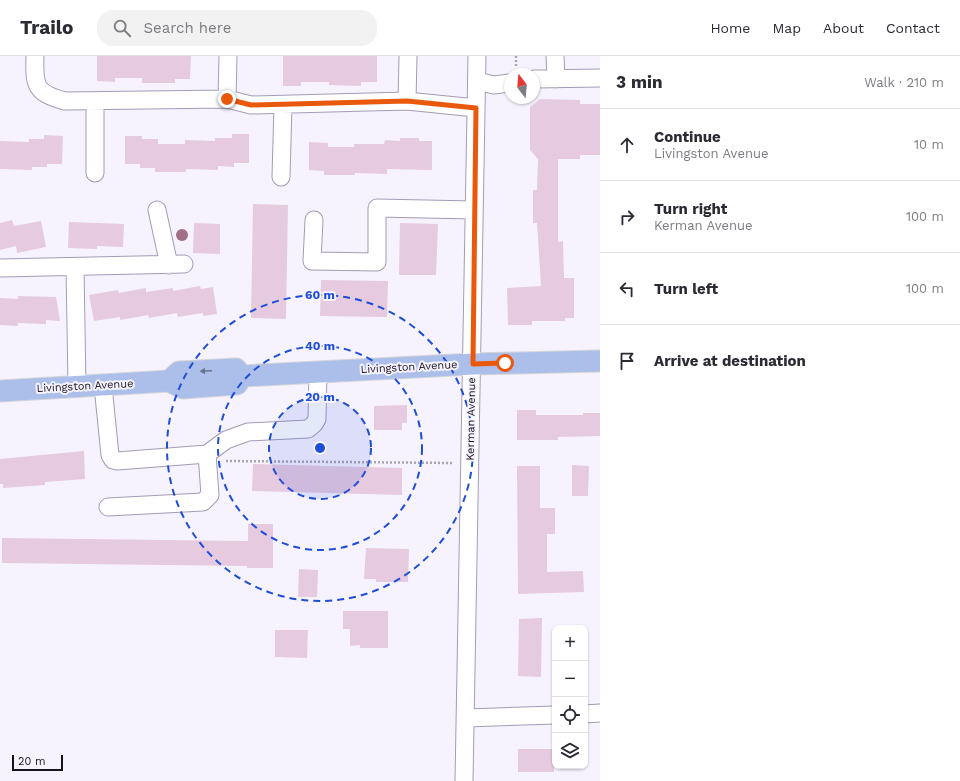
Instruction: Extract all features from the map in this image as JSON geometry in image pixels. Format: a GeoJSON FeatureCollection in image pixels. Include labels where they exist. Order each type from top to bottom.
{"type":"FeatureCollection","features":[{"type":"Feature","properties":{"kind":"main road","name":"Livingston Avenue"},"geometry":{"type":"LineString","coordinates":[[0,391],[77,388],[169,381],[183,388],[237,384],[242,376],[473,364],[600,361]]}},
{"type":"Feature","properties":{"kind":"street"},"geometry":{"type":"LineString","coordinates":[[35,56],[34,74],[36,84],[42,92],[49,97],[65,101],[227,99],[251,105],[407,101],[476,108]]}},
{"type":"Feature","properties":{"kind":"street"},"geometry":{"type":"LineString","coordinates":[[227,99],[228,56]]}},
{"type":"Feature","properties":{"kind":"street"},"geometry":{"type":"LineString","coordinates":[[407,101],[408,56]]}},
{"type":"Feature","properties":{"kind":"street","name":"Kerman Avenue"},"geometry":{"type":"LineString","coordinates":[[464,781],[473,364],[477,56]]}},
{"type":"Feature","properties":{"kind":"street"},"geometry":{"type":"LineString","coordinates":[[555,56],[556,79]]}},
{"type":"Feature","properties":{"kind":"street"},"geometry":{"type":"LineString","coordinates":[[540,79],[600,78]]}},
{"type":"Feature","properties":{"kind":"street"},"geometry":{"type":"LineString","coordinates":[[477,81],[494,85],[504,81]]}},
{"type":"Feature","properties":{"kind":"street"},"geometry":{"type":"LineString","coordinates":[[95,100],[95,173]]}},
{"type":"Feature","properties":{"kind":"street"},"geometry":{"type":"LineString","coordinates":[[281,177],[284,105]]}},
{"type":"Feature","properties":{"kind":"street"},"geometry":{"type":"LineString","coordinates":[[314,220],[312,261],[377,262],[377,208],[474,210]]}},
{"type":"Feature","properties":{"kind":"street"},"geometry":{"type":"LineString","coordinates":[[0,268],[177,264],[157,210]]}},
{"type":"Feature","properties":{"kind":"street"},"geometry":{"type":"LineString","coordinates":[[75,267],[77,388]]}},
{"type":"Feature","properties":{"kind":"street"},"geometry":{"type":"LineString","coordinates":[[103,386],[110,455],[113,460],[207,457],[226,440],[248,432],[308,429],[317,419],[318,372]]}},
{"type":"Feature","properties":{"kind":"street"},"geometry":{"type":"LineString","coordinates":[[108,507],[203,502],[210,495],[207,457]]}},
{"type":"Feature","properties":{"kind":"street"},"geometry":{"type":"LineString","coordinates":[[588,714],[600,713]]}},
{"type":"Feature","properties":{"kind":"street"},"geometry":{"type":"LineString","coordinates":[[465,718],[552,715]]}},
{"type":"Feature","properties":{"kind":"path"},"geometry":{"type":"LineString","coordinates":[[514,68],[516,56]]}},
{"type":"Feature","properties":{"kind":"path"},"geometry":{"type":"LineString","coordinates":[[207,457],[456,464]]}},
{"type":"Feature","properties":{"kind":"building"},"geometry":{"type":"Polygon","coordinates":[[[97,56],[191,56],[190,79],[175,79],[175,83],[142,83],[142,78],[115,78],[115,82],[97,81],[97,56]]]}},
{"type":"Feature","properties":{"kind":"building"},"geometry":{"type":"Polygon","coordinates":[[[283,56],[377,56],[377,82],[361,82],[361,86],[329,85],[329,82],[301,82],[301,86],[283,86],[283,56]]]}},
{"type":"Feature","properties":{"kind":"building"},"geometry":{"type":"Polygon","coordinates":[[[540,99],[580,100],[580,104],[600,104],[600,155],[580,155],[580,159],[558,159],[558,242],[563,241],[564,278],[574,278],[574,318],[565,318],[565,321],[532,321],[532,325],[508,325],[507,288],[541,286],[537,223],[533,223],[533,190],[537,190],[538,159],[530,150],[530,107],[534,104],[540,104],[540,99]]]}},
{"type":"Feature","properties":{"kind":"building"},"geometry":{"type":"Polygon","coordinates":[[[232,134],[249,134],[249,163],[234,163],[234,167],[218,166],[218,170],[186,169],[186,172],[155,172],[155,168],[140,168],[140,164],[125,164],[125,136],[142,136],[142,139],[158,139],[158,144],[185,144],[185,140],[215,141],[215,138],[232,138],[232,134]]]}},
{"type":"Feature","properties":{"kind":"building"},"geometry":{"type":"Polygon","coordinates":[[[44,135],[63,136],[62,164],[47,164],[47,167],[32,167],[32,170],[0,169],[0,141],[29,142],[29,139],[44,139],[44,135]]]}},
{"type":"Feature","properties":{"kind":"building"},"geometry":{"type":"Polygon","coordinates":[[[400,138],[419,138],[419,141],[432,141],[432,170],[387,169],[387,174],[355,173],[355,175],[324,175],[324,171],[309,170],[309,142],[328,143],[328,147],[354,147],[354,144],[384,144],[385,140],[400,141],[400,138]]]}},
{"type":"Feature","properties":{"kind":"building"},"geometry":{"type":"Polygon","coordinates":[[[253,204],[288,205],[286,319],[251,318],[253,204]]]}},
{"type":"Feature","properties":{"kind":"building"},"geometry":{"type":"Polygon","coordinates":[[[12,220],[14,226],[41,221],[46,247],[17,253],[16,246],[0,250],[0,223],[12,220]]]}},
{"type":"Feature","properties":{"kind":"building"},"geometry":{"type":"Polygon","coordinates":[[[69,222],[124,224],[123,247],[97,246],[97,249],[68,248],[69,222]]]}},
{"type":"Feature","properties":{"kind":"building"},"geometry":{"type":"Polygon","coordinates":[[[194,223],[220,224],[220,254],[193,253],[194,223]]]}},
{"type":"Feature","properties":{"kind":"building"},"geometry":{"type":"Polygon","coordinates":[[[400,223],[438,224],[436,275],[399,275],[400,223]]]}},
{"type":"Feature","properties":{"kind":"building"},"geometry":{"type":"Polygon","coordinates":[[[321,280],[388,281],[387,317],[320,316],[321,280]]]}},
{"type":"Feature","properties":{"kind":"building"},"geometry":{"type":"Polygon","coordinates":[[[200,286],[201,289],[213,287],[217,314],[203,316],[203,313],[178,317],[177,313],[149,318],[148,315],[120,320],[120,317],[94,321],[89,295],[118,290],[119,293],[146,288],[146,292],[173,288],[173,291],[200,286]]]}},
{"type":"Feature","properties":{"kind":"building"},"geometry":{"type":"Polygon","coordinates":[[[18,296],[56,297],[60,321],[46,320],[46,324],[18,323],[18,326],[0,325],[0,298],[18,299],[18,296]]]}},
{"type":"Feature","properties":{"kind":"building"},"geometry":{"type":"Polygon","coordinates":[[[407,405],[407,423],[402,423],[402,430],[374,430],[374,406],[407,405]]]}},
{"type":"Feature","properties":{"kind":"building"},"geometry":{"type":"Polygon","coordinates":[[[517,410],[536,410],[536,415],[583,415],[583,413],[600,413],[600,436],[558,437],[558,440],[517,440],[517,410]]]}},
{"type":"Feature","properties":{"kind":"building"},"geometry":{"type":"Polygon","coordinates":[[[84,451],[85,479],[45,482],[45,485],[3,488],[3,484],[0,484],[0,459],[84,451]]]}},
{"type":"Feature","properties":{"kind":"building"},"geometry":{"type":"Polygon","coordinates":[[[253,464],[402,468],[402,495],[252,491],[253,464]]]}},
{"type":"Feature","properties":{"kind":"building"},"geometry":{"type":"Polygon","coordinates":[[[572,465],[589,466],[588,496],[572,496],[572,465]]]}},
{"type":"Feature","properties":{"kind":"building"},"geometry":{"type":"Polygon","coordinates":[[[517,466],[540,466],[540,508],[555,508],[555,534],[547,534],[547,572],[583,571],[584,592],[518,594],[517,466]]]}},
{"type":"Feature","properties":{"kind":"building"},"geometry":{"type":"Polygon","coordinates":[[[248,524],[273,524],[273,568],[247,568],[247,566],[2,563],[2,538],[248,541],[248,524]]]}},
{"type":"Feature","properties":{"kind":"building"},"geometry":{"type":"Polygon","coordinates":[[[366,548],[409,549],[408,582],[376,582],[376,579],[364,579],[366,548]]]}},
{"type":"Feature","properties":{"kind":"building"},"geometry":{"type":"Polygon","coordinates":[[[299,569],[318,570],[317,597],[298,597],[299,569]]]}},
{"type":"Feature","properties":{"kind":"building"},"geometry":{"type":"Polygon","coordinates":[[[343,611],[388,611],[388,648],[360,648],[360,645],[350,646],[350,629],[343,629],[343,611]]]}},
{"type":"Feature","properties":{"kind":"building"},"geometry":{"type":"Polygon","coordinates":[[[542,618],[541,677],[518,676],[519,619],[542,618]]]}},
{"type":"Feature","properties":{"kind":"building"},"geometry":{"type":"Polygon","coordinates":[[[275,630],[308,630],[307,658],[275,657],[275,630]]]}},
{"type":"Feature","properties":{"kind":"building"},"geometry":{"type":"Polygon","coordinates":[[[518,749],[552,749],[552,769],[554,769],[554,772],[518,772],[518,749]]]}},
{"type":"Feature","properties":{"kind":"route"},"geometry":{"type":"LineString","coordinates":[[227,99],[251,105],[407,101],[476,108],[473,364],[505,363]]}}]}
